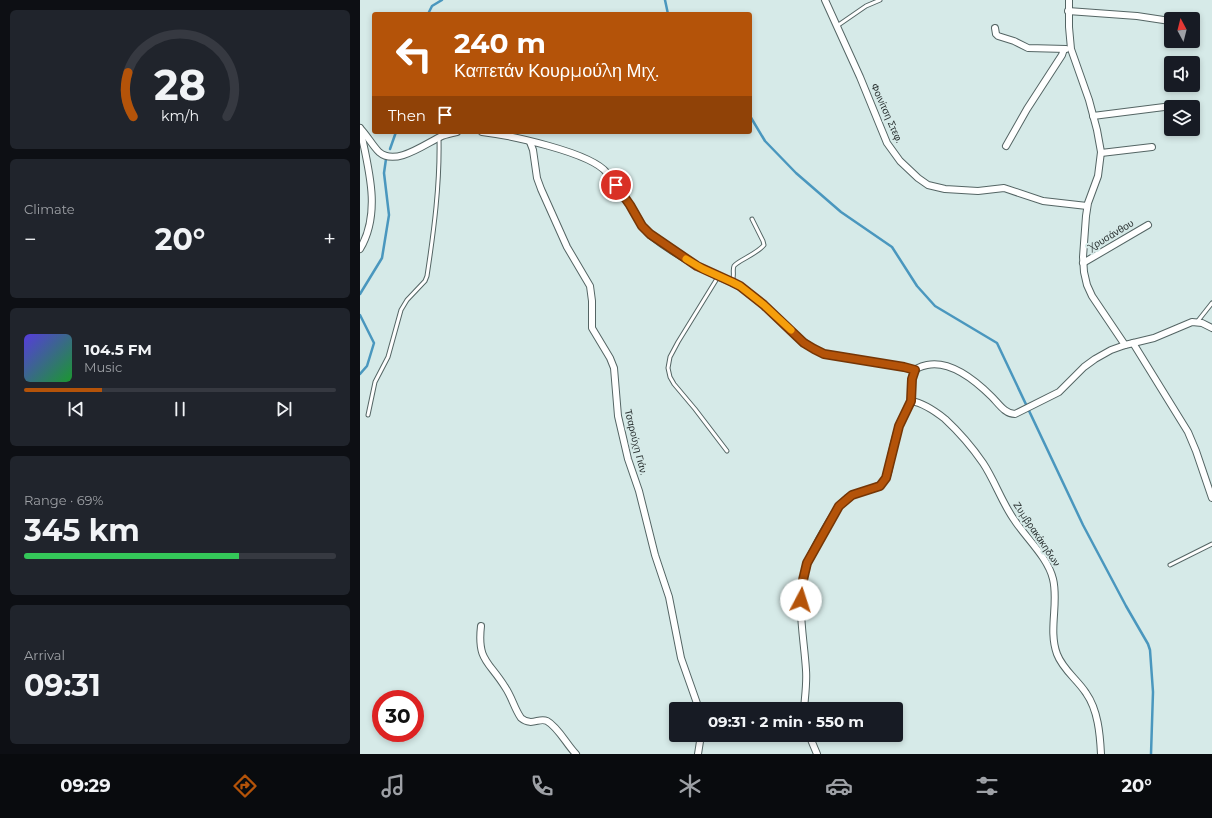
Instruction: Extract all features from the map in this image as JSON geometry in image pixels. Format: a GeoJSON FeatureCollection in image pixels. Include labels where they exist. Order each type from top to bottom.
{"type":"FeatureCollection","features":[{"type":"Feature","properties":{"kind":"street","name":"Φοινίτση Στεφ."},"geometry":{"type":"LineString","coordinates":[[825,0],[888,143],[900,161],[918,178],[928,185],[944,189],[971,191],[1004,188],[1043,201],[1087,206]]}},
{"type":"Feature","properties":{"kind":"street"},"geometry":{"type":"LineString","coordinates":[[1069,0],[1068,11],[1071,49],[1085,87],[1099,137],[1101,153],[1098,176],[1087,206],[1083,263],[1085,281],[1090,292],[1125,344]]}},
{"type":"Feature","properties":{"kind":"street"},"geometry":{"type":"LineString","coordinates":[[1068,11],[1137,16],[1164,20]]}},
{"type":"Feature","properties":{"kind":"street"},"geometry":{"type":"LineString","coordinates":[[995,28],[998,36],[1014,41],[1028,48],[1071,49]]}},
{"type":"Feature","properties":{"kind":"street"},"geometry":{"type":"LineString","coordinates":[[1006,146],[1027,109],[1062,56],[1064,49]]}},
{"type":"Feature","properties":{"kind":"street"},"geometry":{"type":"LineString","coordinates":[[1093,116],[1164,107]]}},
{"type":"Feature","properties":{"kind":"street"},"geometry":{"type":"LineString","coordinates":[[360,128],[379,151],[384,155],[392,156],[399,156],[412,152],[450,134]]}},
{"type":"Feature","properties":{"kind":"street"},"geometry":{"type":"LineString","coordinates":[[360,128],[362,145],[371,183],[372,213],[367,234],[360,249]]}},
{"type":"Feature","properties":{"kind":"street"},"geometry":{"type":"LineString","coordinates":[[494,134],[542,144],[589,161],[601,167],[625,197],[640,223],[650,234],[691,262],[732,282],[751,294],[804,343],[814,349],[824,354],[915,370]]}},
{"type":"Feature","properties":{"kind":"street","name":"Τσαρούχη Γιάν."},"geometry":{"type":"LineString","coordinates":[[530,142],[541,189],[567,248],[590,286],[592,301],[592,328],[608,354],[614,368],[618,416],[628,459],[640,491],[655,556],[668,597],[681,658],[697,702]]}},
{"type":"Feature","properties":{"kind":"street"},"geometry":{"type":"LineString","coordinates":[[1101,153],[1152,147]]}},
{"type":"Feature","properties":{"kind":"street","name":"Χρυσάνθου"},"geometry":{"type":"LineString","coordinates":[[1083,263],[1148,224]]}},
{"type":"Feature","properties":{"kind":"street"},"geometry":{"type":"LineString","coordinates":[[804,702],[806,671],[801,589],[805,571],[813,552],[839,506],[852,495],[876,488],[884,482],[889,470],[893,447],[900,422],[911,401],[912,379],[915,370],[929,364],[942,365],[952,368],[968,377],[982,388],[1008,413],[1018,414],[1061,390],[1081,369],[1111,350],[1125,344],[1154,338],[1188,323],[1197,322],[1206,324],[1212,328]]}},
{"type":"Feature","properties":{"kind":"street"},"geometry":{"type":"LineString","coordinates":[[1133,342],[1188,432],[1212,498]]}},
{"type":"Feature","properties":{"kind":"street","name":"Ζυμβρακάκηδων"},"geometry":{"type":"LineString","coordinates":[[911,401],[922,404],[938,414],[957,431],[969,445],[985,467],[1015,522],[1049,568],[1054,584],[1054,628],[1056,649],[1064,666],[1083,689],[1091,702],[1097,722],[1101,754]]}},
{"type":"Feature","properties":{"kind":"street"},"geometry":{"type":"LineString","coordinates":[[481,626],[480,643],[483,657],[505,687],[521,718],[524,721],[530,722],[542,720],[546,721],[556,729],[576,754]]}},
{"type":"Feature","properties":{"kind":"street"},"geometry":{"type":"LineString","coordinates":[[698,754],[700,742]]}},
{"type":"Feature","properties":{"kind":"street"},"geometry":{"type":"LineString","coordinates":[[811,742],[816,754]]}},
{"type":"Feature","properties":{"kind":"lane"},"geometry":{"type":"LineString","coordinates":[[836,26],[866,6],[880,0]]}},
{"type":"Feature","properties":{"kind":"lane"},"geometry":{"type":"LineString","coordinates":[[368,415],[375,382],[388,357],[403,305],[425,281],[433,234],[439,162],[439,138]]}},
{"type":"Feature","properties":{"kind":"lane"},"geometry":{"type":"LineString","coordinates":[[732,282],[734,278],[733,268],[735,264],[760,250],[764,245],[752,219]]}},
{"type":"Feature","properties":{"kind":"lane"},"geometry":{"type":"LineString","coordinates":[[719,276],[678,342],[670,357],[668,368],[670,377],[674,384],[727,451]]}},
{"type":"Feature","properties":{"kind":"lane"},"geometry":{"type":"LineString","coordinates":[[1197,322],[1212,302]]}},
{"type":"Feature","properties":{"kind":"lane"},"geometry":{"type":"LineString","coordinates":[[1170,566],[1212,544]]}},
{"type":"Feature","properties":{"kind":"waterway"},"geometry":{"type":"LineString","coordinates":[[429,12],[432,6],[442,0]]}},
{"type":"Feature","properties":{"kind":"waterway"},"geometry":{"type":"LineString","coordinates":[[665,0],[668,12]]}},
{"type":"Feature","properties":{"kind":"waterway"},"geometry":{"type":"LineString","coordinates":[[752,119],[765,141],[796,173],[841,212],[892,247],[917,286],[935,306],[997,343],[1083,525],[1148,644],[1150,650],[1153,692],[1151,754]]}},
{"type":"Feature","properties":{"kind":"waterway"},"geometry":{"type":"LineString","coordinates":[[390,149],[395,134]]}},
{"type":"Feature","properties":{"kind":"waterway"},"geometry":{"type":"LineString","coordinates":[[360,294],[382,258],[389,215],[384,173],[386,159]]}},
{"type":"Feature","properties":{"kind":"waterway"},"geometry":{"type":"LineString","coordinates":[[360,315],[374,343],[367,366],[360,374]]}},
{"type":"Feature","properties":{"kind":"slow traffic"},"geometry":{"type":"LineString","coordinates":[[686,259],[703,269],[740,286],[764,305],[791,330]]}},
{"type":"Feature","properties":{"kind":"route"},"geometry":{"type":"LineString","coordinates":[[616,185],[647,232],[697,266],[740,286],[764,305],[804,343],[818,352],[915,370],[912,374],[911,401],[899,426],[886,478],[880,486],[852,495],[839,506],[807,563],[801,589],[801,600]]}}]}
